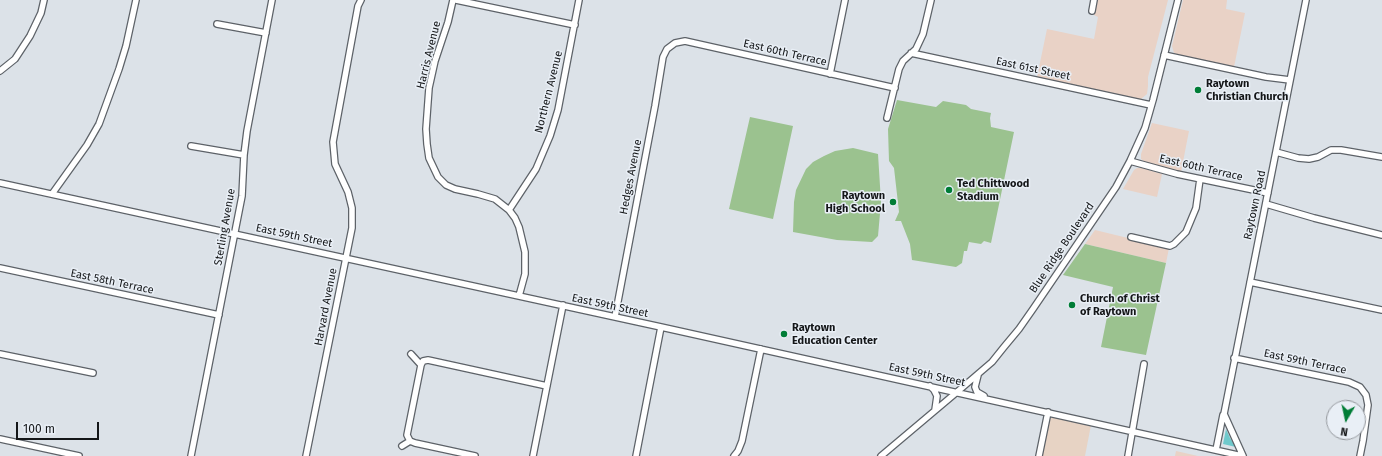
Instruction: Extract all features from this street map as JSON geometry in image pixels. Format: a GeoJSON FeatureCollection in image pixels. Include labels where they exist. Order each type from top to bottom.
{"type":"FeatureCollection","features":[{"type":"Feature","properties":{"kind":"street"},"geometry":{"type":"LineString","coordinates":[[0,71],[15,59],[30,36],[41,13],[44,0]]}},
{"type":"Feature","properties":{"kind":"street"},"geometry":{"type":"LineString","coordinates":[[52,194],[87,145],[99,124],[120,69],[136,0]]}},
{"type":"Feature","properties":{"kind":"street","name":"Sterling Avenue"},"geometry":{"type":"LineString","coordinates":[[191,456],[242,196],[247,131],[272,0]]}},
{"type":"Feature","properties":{"kind":"street","name":"Harvard Avenue"},"geometry":{"type":"LineString","coordinates":[[306,456],[352,228],[352,208],[348,192],[335,164],[332,142],[358,6],[361,0]]}},
{"type":"Feature","properties":{"kind":"street"},"geometry":{"type":"LineString","coordinates":[[454,0],[575,25]]}},
{"type":"Feature","properties":{"kind":"street","name":"Harris Avenue"},"geometry":{"type":"LineString","coordinates":[[454,0],[435,61],[428,94],[426,144],[431,163],[438,178],[446,185],[455,189],[495,199],[509,210]]}},
{"type":"Feature","properties":{"kind":"street","name":"Northern Avenue"},"geometry":{"type":"LineString","coordinates":[[509,210],[536,169],[550,136],[558,110],[580,0]]}},
{"type":"Feature","properties":{"kind":"street"},"geometry":{"type":"LineString","coordinates":[[830,74],[844,0]]}},
{"type":"Feature","properties":{"kind":"street"},"geometry":{"type":"LineString","coordinates":[[887,118],[899,69],[903,61],[916,49],[923,34],[931,0]]}},
{"type":"Feature","properties":{"kind":"street"},"geometry":{"type":"LineString","coordinates":[[1092,11],[1094,0]]}},
{"type":"Feature","properties":{"kind":"street","name":"Blue Ridge Boulevard"},"geometry":{"type":"LineString","coordinates":[[881,456],[992,362],[1019,330],[1116,187],[1145,128],[1178,0]]}},
{"type":"Feature","properties":{"kind":"street","name":"Raytown Road"},"geometry":{"type":"LineString","coordinates":[[1216,450],[1306,0]]}},
{"type":"Feature","properties":{"kind":"street"},"geometry":{"type":"LineString","coordinates":[[217,24],[266,33]]}},
{"type":"Feature","properties":{"kind":"street","name":"East 60th Terrace"},"geometry":{"type":"LineString","coordinates":[[672,45],[685,41],[895,88]]}},
{"type":"Feature","properties":{"kind":"street","name":"Hedges Avenue"},"geometry":{"type":"LineString","coordinates":[[615,317],[655,106],[662,57],[667,48],[672,45]]}},
{"type":"Feature","properties":{"kind":"street","name":"East 61st Street"},"geometry":{"type":"LineString","coordinates":[[911,52],[1151,106]]}},
{"type":"Feature","properties":{"kind":"street"},"geometry":{"type":"LineString","coordinates":[[1164,55],[1266,77],[1290,80]]}},
{"type":"Feature","properties":{"kind":"street"},"geometry":{"type":"LineString","coordinates":[[191,146],[244,155]]}},
{"type":"Feature","properties":{"kind":"street"},"geometry":{"type":"LineString","coordinates":[[1276,152],[1308,159],[1318,157],[1331,150],[1341,150],[1382,157]]}},
{"type":"Feature","properties":{"kind":"street","name":"East 60th Terrace"},"geometry":{"type":"LineString","coordinates":[[1130,161],[1200,179],[1268,193]]}},
{"type":"Feature","properties":{"kind":"street"},"geometry":{"type":"LineString","coordinates":[[1131,237],[1170,246],[1174,244],[1186,232],[1196,208],[1200,179]]}},
{"type":"Feature","properties":{"kind":"street","name":"East 59th Street"},"geometry":{"type":"LineString","coordinates":[[0,183],[563,305],[1216,450]]}},
{"type":"Feature","properties":{"kind":"street"},"geometry":{"type":"LineString","coordinates":[[1266,204],[1382,235]]}},
{"type":"Feature","properties":{"kind":"street"},"geometry":{"type":"LineString","coordinates":[[509,210],[519,227],[525,252],[524,274],[519,296]]}},
{"type":"Feature","properties":{"kind":"street","name":"East 58th Terrace"},"geometry":{"type":"LineString","coordinates":[[0,268],[219,315]]}},
{"type":"Feature","properties":{"kind":"street"},"geometry":{"type":"LineString","coordinates":[[1250,282],[1382,310]]}},
{"type":"Feature","properties":{"kind":"street"},"geometry":{"type":"LineString","coordinates":[[533,456],[563,305]]}},
{"type":"Feature","properties":{"kind":"street"},"geometry":{"type":"LineString","coordinates":[[636,456],[661,327]]}},
{"type":"Feature","properties":{"kind":"street"},"geometry":{"type":"LineString","coordinates":[[734,456],[742,441],[761,349]]}},
{"type":"Feature","properties":{"kind":"street"},"geometry":{"type":"LineString","coordinates":[[0,354],[94,373]]}},
{"type":"Feature","properties":{"kind":"street"},"geometry":{"type":"LineString","coordinates":[[411,354],[421,365]]}},
{"type":"Feature","properties":{"kind":"street","name":"East 59th Terrace"},"geometry":{"type":"LineString","coordinates":[[1234,358],[1349,382],[1360,387],[1366,395],[1368,405],[1360,456]]}},
{"type":"Feature","properties":{"kind":"street"},"geometry":{"type":"LineString","coordinates":[[475,456],[410,441],[407,435],[423,361],[428,360],[547,386]]}},
{"type":"Feature","properties":{"kind":"street"},"geometry":{"type":"LineString","coordinates":[[1128,456],[1144,364]]}},
{"type":"Feature","properties":{"kind":"street"},"geometry":{"type":"LineString","coordinates":[[978,374],[975,386],[977,392],[987,399]]}},
{"type":"Feature","properties":{"kind":"street"},"geometry":{"type":"LineString","coordinates":[[930,386],[937,396],[936,410]]}},
{"type":"Feature","properties":{"kind":"street"},"geometry":{"type":"LineString","coordinates":[[1039,456],[1048,412]]}},
{"type":"Feature","properties":{"kind":"street"},"geometry":{"type":"LineString","coordinates":[[1224,414],[1242,456]]}},
{"type":"Feature","properties":{"kind":"street"},"geometry":{"type":"LineString","coordinates":[[0,439],[79,456]]}},
{"type":"Feature","properties":{"kind":"street"},"geometry":{"type":"LineString","coordinates":[[402,446],[410,441]]}},
{"type":"Feature","properties":{"kind":"street"},"geometry":{"type":"LineString","coordinates":[[1216,450],[1242,456]]}},
{"type":"Feature","properties":{"kind":"shaded area"},"geometry":{"type":"Polygon","coordinates":[[[1097,0],[1168,0],[1148,77],[1147,94],[1141,99],[1137,100],[1037,77],[1047,29],[1094,39],[1098,17],[1094,15],[1097,0]]]}},
{"type":"Feature","properties":{"kind":"shaded area"},"geometry":{"type":"Polygon","coordinates":[[[1183,0],[1227,0],[1226,9],[1245,13],[1234,67],[1174,53],[1172,46],[1183,0]]]}},
{"type":"Feature","properties":{"kind":"shaded area"},"geometry":{"type":"Polygon","coordinates":[[[1152,123],[1189,131],[1181,172],[1146,163],[1141,159],[1141,154],[1152,123]]]}},
{"type":"Feature","properties":{"kind":"shaded area"},"geometry":{"type":"Polygon","coordinates":[[[1137,168],[1162,174],[1157,197],[1123,189],[1134,170],[1137,168]]]}},
{"type":"Feature","properties":{"kind":"shaded area"},"geometry":{"type":"Polygon","coordinates":[[[1095,230],[1169,248],[1166,263],[1085,244],[1095,230]]]}},
{"type":"Feature","properties":{"kind":"shaded area"},"geometry":{"type":"Polygon","coordinates":[[[1055,417],[1091,425],[1085,456],[1041,456],[1049,419],[1055,417]]]}},
{"type":"Feature","properties":{"kind":"shaded area"},"geometry":{"type":"Polygon","coordinates":[[[1176,451],[1198,456],[1175,456],[1176,451]]]}},
{"type":"Feature","properties":{"kind":"green space","name":"Ted Chittwood Stadium"},"geometry":{"type":"Polygon","coordinates":[[[897,100],[936,107],[943,101],[966,105],[971,109],[991,113],[991,127],[1014,132],[991,243],[984,241],[981,244],[969,242],[967,251],[964,251],[962,263],[956,267],[912,260],[910,244],[901,221],[895,221],[899,212],[894,168],[889,161],[888,129],[897,100]]]}},
{"type":"Feature","properties":{"kind":"green space"},"geometry":{"type":"Polygon","coordinates":[[[750,117],[793,126],[773,219],[729,209],[750,117]]]}},
{"type":"Feature","properties":{"kind":"green space"},"geometry":{"type":"Polygon","coordinates":[[[853,148],[878,154],[881,202],[878,236],[872,242],[837,240],[793,232],[796,190],[806,169],[813,162],[835,151],[853,148]]]}},
{"type":"Feature","properties":{"kind":"green space"},"geometry":{"type":"Polygon","coordinates":[[[1085,244],[1166,263],[1146,355],[1101,347],[1113,287],[1063,275],[1085,244]]]}},
{"type":"Feature","properties":{"kind":"water"},"geometry":{"type":"Polygon","coordinates":[[[1226,429],[1230,438],[1236,447],[1223,444],[1226,429]]]}},
{"type":"Feature","properties":{"kind":"place","name":"Raytown Christian Church"},"geometry":{"type":"Point","coordinates":[1198,90]}},
{"type":"Feature","properties":{"kind":"place","name":"Ted Chittwood Stadium"},"geometry":{"type":"Point","coordinates":[949,190]}},
{"type":"Feature","properties":{"kind":"place","name":"Raytown High School"},"geometry":{"type":"Point","coordinates":[893,202]}},
{"type":"Feature","properties":{"kind":"place","name":"Church of Christ of Raytown"},"geometry":{"type":"Point","coordinates":[1072,305]}},
{"type":"Feature","properties":{"kind":"place","name":"Raytown Education Center"},"geometry":{"type":"Point","coordinates":[784,334]}}]}
